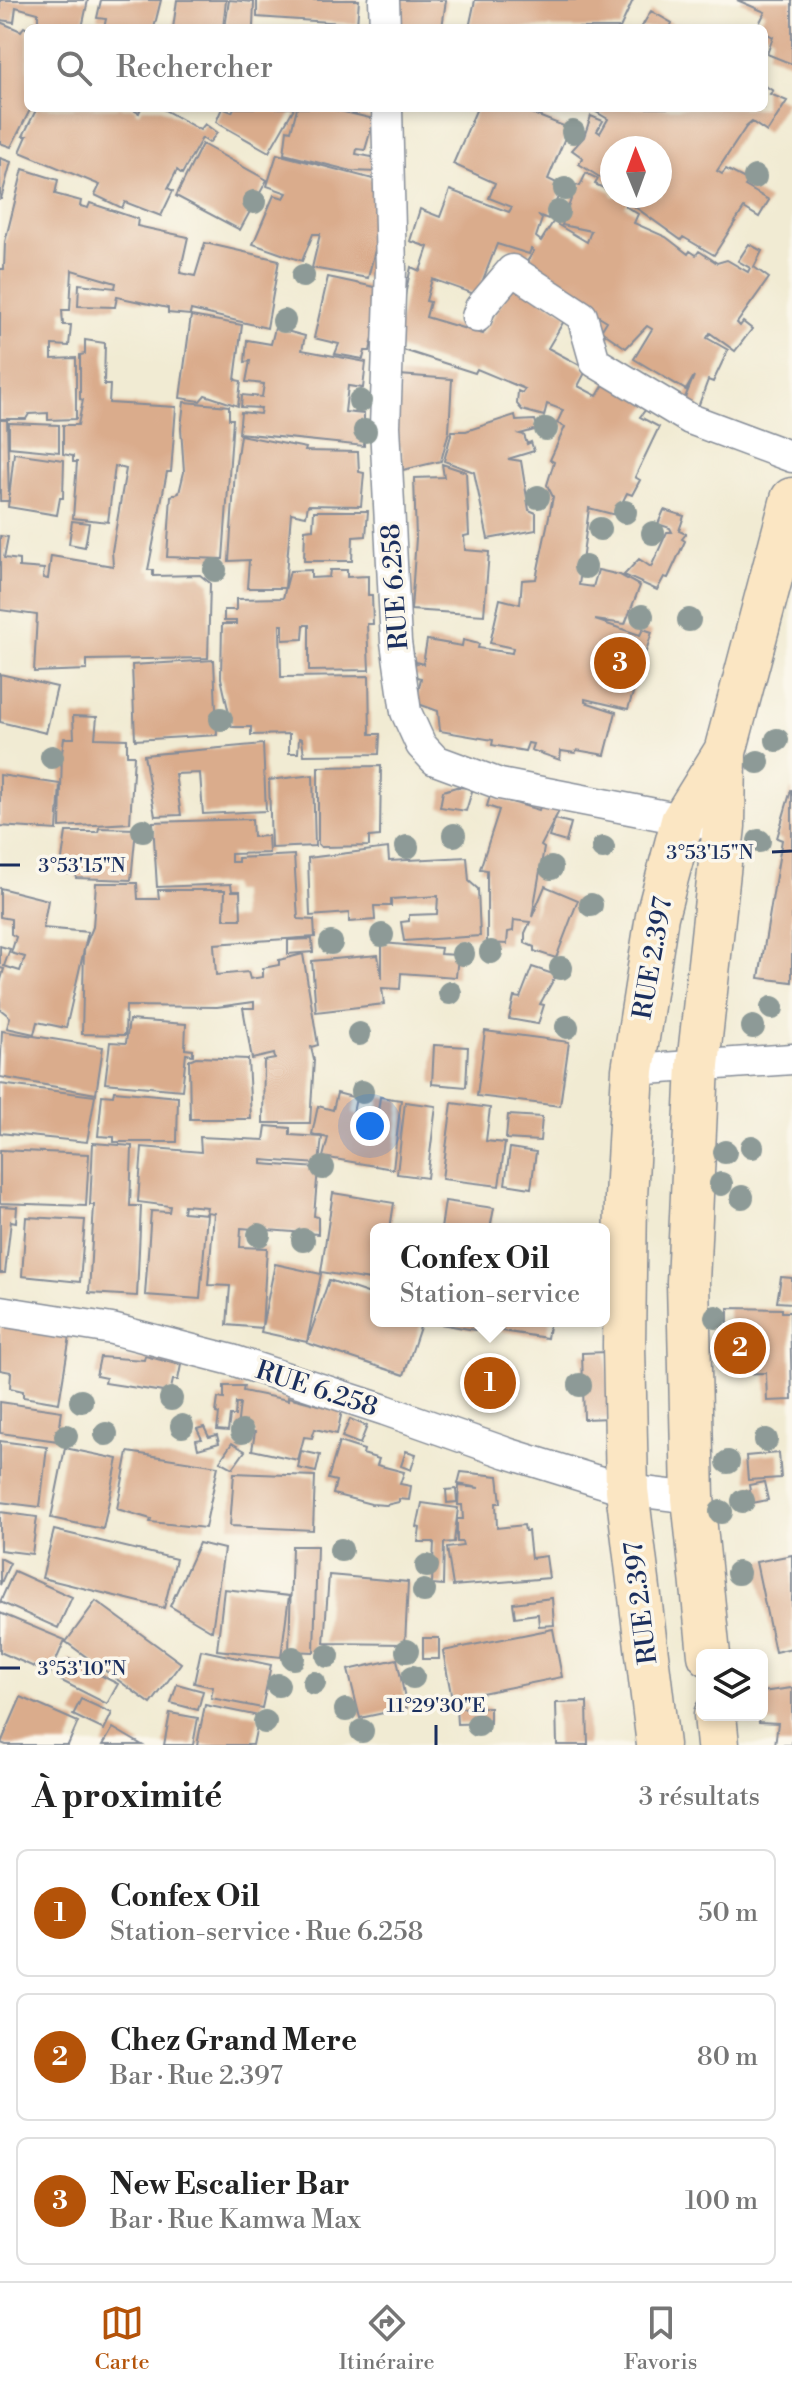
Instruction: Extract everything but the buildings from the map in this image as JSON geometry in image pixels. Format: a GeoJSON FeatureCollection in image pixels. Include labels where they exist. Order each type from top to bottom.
{"type":"FeatureCollection","features":[{"type":"Feature","properties":{"kind":"main road"},"geometry":{"type":"LineString","coordinates":[[725,752],[792,499]]}},
{"type":"Feature","properties":{"kind":"main road","name":"RUE 2.397"},"geometry":{"type":"LineString","coordinates":[[658,1745],[627,1490],[624,1346],[626,1197],[633,1070],[657,916],[682,821],[725,752]]}},
{"type":"Feature","properties":{"kind":"main road","name":"RUE 2.397"},"geometry":{"type":"LineString","coordinates":[[708,1649],[693,1498],[688,1282],[698,1065],[724,826],[725,752]]}},
{"type":"Feature","properties":{"kind":"main road"},"geometry":{"type":"LineString","coordinates":[[716,1721],[718,1745]]}},
{"type":"Feature","properties":{"kind":"street"},"geometry":{"type":"LineString","coordinates":[[384,0],[385,24]]}},
{"type":"Feature","properties":{"kind":"street","name":"RUE 6.258"},"geometry":{"type":"LineString","coordinates":[[387,112],[391,269],[385,426],[396,642],[406,712],[421,745],[435,760],[500,784],[682,821],[724,826]]}},
{"type":"Feature","properties":{"kind":"street"},"geometry":{"type":"LineString","coordinates":[[477,317],[480,308],[512,270],[582,316],[595,362],[690,419],[792,457]]}},
{"type":"Feature","properties":{"kind":"street"},"geometry":{"type":"LineString","coordinates":[[633,1070],[792,1059]]}},
{"type":"Feature","properties":{"kind":"street","name":"RUE 6.258"},"geometry":{"type":"LineString","coordinates":[[0,1311],[112,1329],[232,1360],[627,1490],[693,1498]]}},
{"type":"Feature","properties":{"kind":"place","name":"New Escalier Bar"},"geometry":{"type":"Point","coordinates":[620,663]}},
{"type":"Feature","properties":{"kind":"place","name":"Chez Grand Mere"},"geometry":{"type":"Point","coordinates":[740,1348]}},
{"type":"Feature","properties":{"kind":"place","name":"Confex Oil"},"geometry":{"type":"Point","coordinates":[490,1383]}}]}
